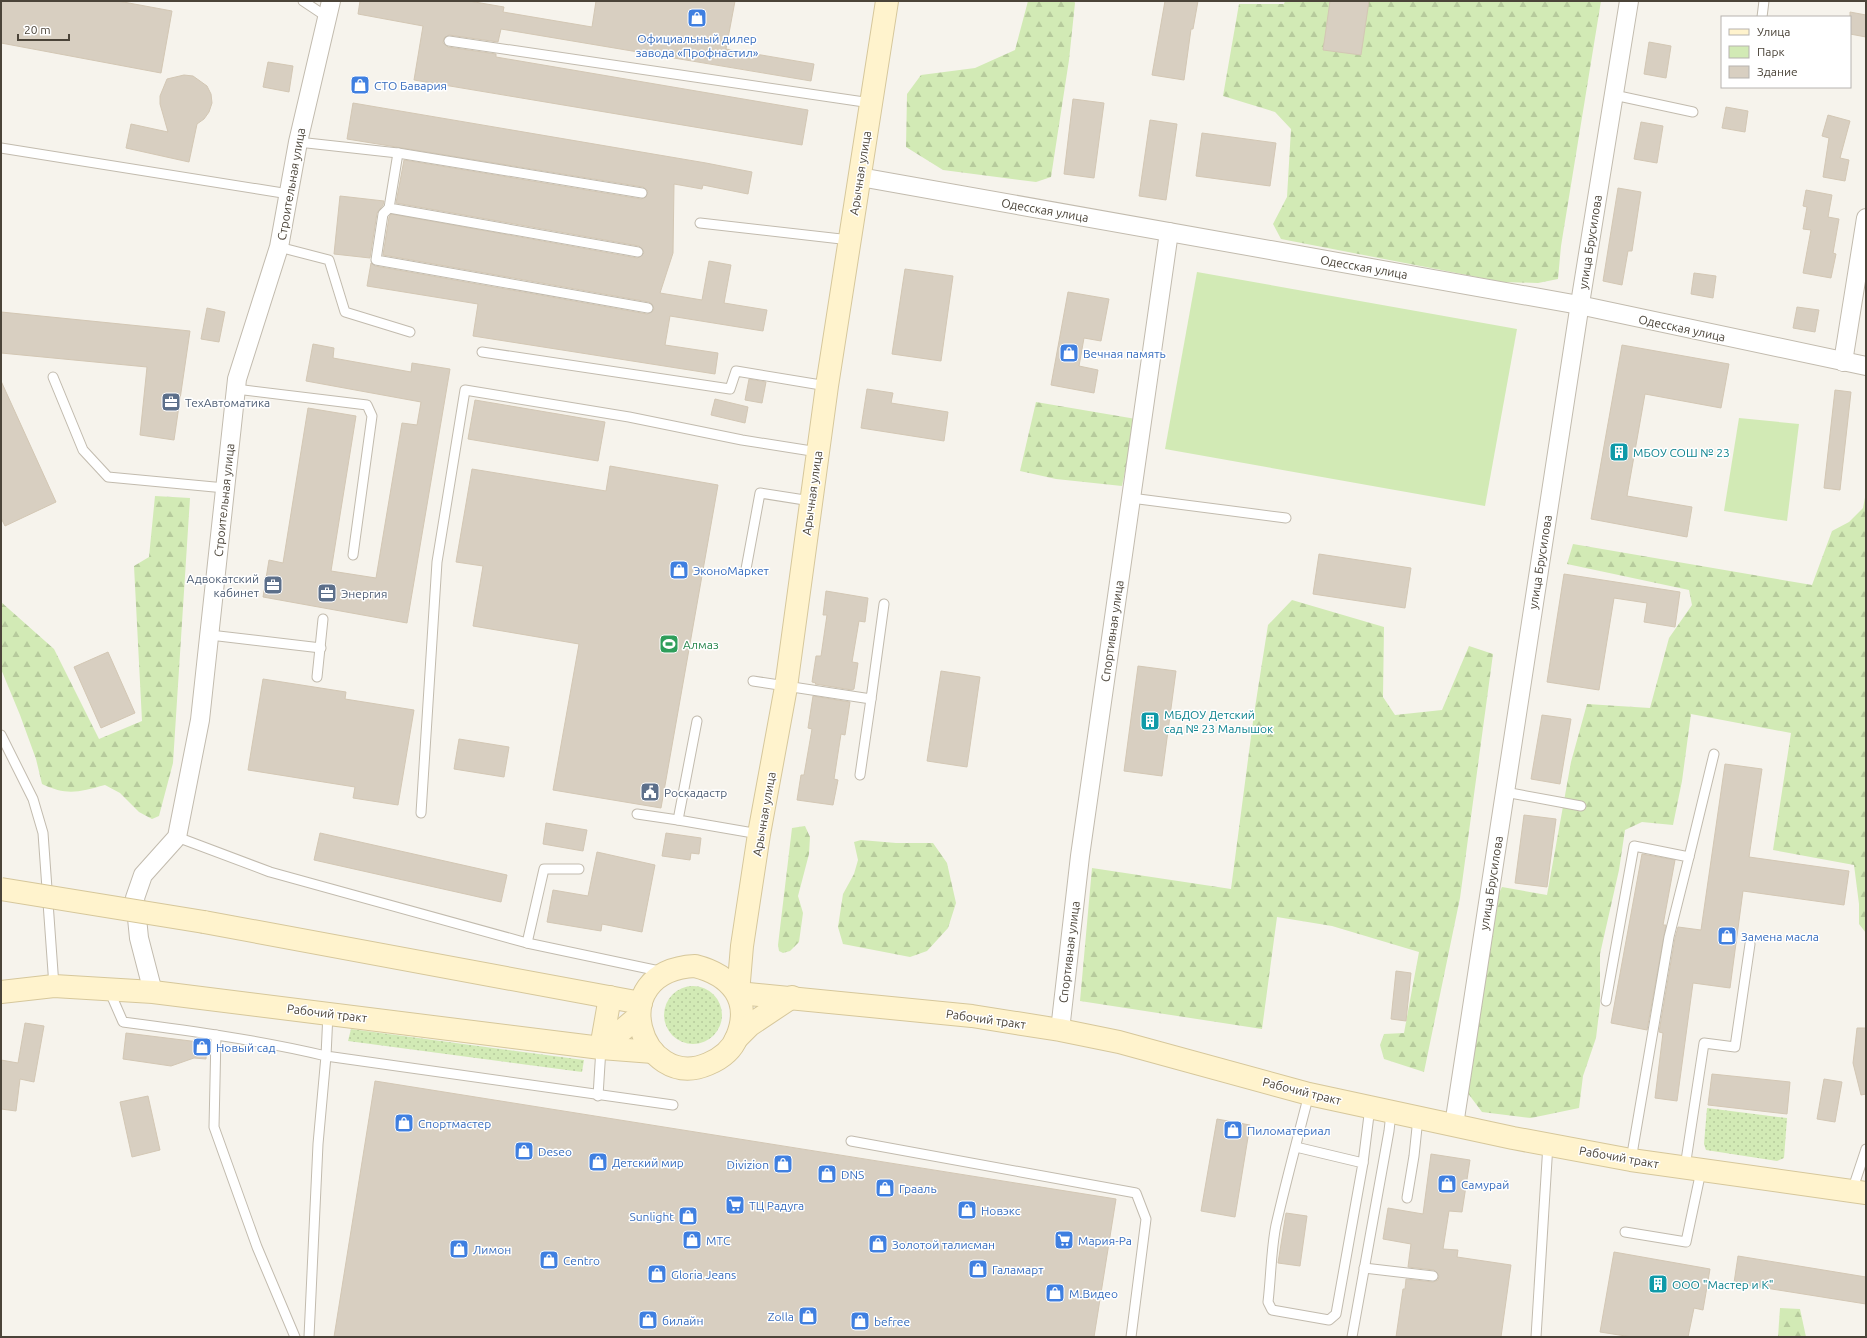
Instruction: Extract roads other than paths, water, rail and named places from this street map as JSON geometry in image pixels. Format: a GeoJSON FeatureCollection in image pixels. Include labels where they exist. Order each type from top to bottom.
{"type":"FeatureCollection","features":[{"type":"Feature","properties":{"kind":"street","name":"Арычная улица"},"geometry":{"type":"LineString","coordinates":[[738,993],[742,946],[759,834],[786,687],[827,386],[887,1]]}},
{"type":"Feature","properties":{"kind":"street","name":"улица Брусилова"},"geometry":{"type":"LineString","coordinates":[[1454,1125],[1579,306],[1629,1]]}},
{"type":"Feature","properties":{"kind":"street","name":"Строительная улица"},"geometry":{"type":"LineString","coordinates":[[177,837],[200,720],[237,379],[279,247],[298,142],[329,9]]}},
{"type":"Feature","properties":{"kind":"street","name":"Одесская улица"},"geometry":{"type":"LineString","coordinates":[[860,177],[1579,306],[1866,366]]}},
{"type":"Feature","properties":{"kind":"street"},"geometry":{"type":"LineString","coordinates":[[1843,362],[1866,218]]}},
{"type":"Feature","properties":{"kind":"street","name":"Спортивная улица"},"geometry":{"type":"LineString","coordinates":[[1060,1030],[1080,856],[1169,232]]}},
{"type":"Feature","properties":{"kind":"street"},"geometry":{"type":"LineString","coordinates":[[153,992],[139,938],[135,898],[143,875],[177,837]]}},
{"type":"Feature","properties":{"kind":"street"},"geometry":{"type":"LineString","coordinates":[[1,888],[204,922],[610,997],[640,1009]]}},
{"type":"Feature","properties":{"kind":"street"},"geometry":{"type":"LineString","coordinates":[[710,969],[742,946]]}},
{"type":"Feature","properties":{"kind":"street"},"geometry":{"type":"LineString","coordinates":[[601,1048],[640,1009],[646,990],[655,980],[666,972],[680,967],[695,966],[710,969],[721,976],[738,993]]}},
{"type":"Feature","properties":{"kind":"street","name":"Рабочий тракт"},"geometry":{"type":"LineString","coordinates":[[1,992],[54,986],[153,992],[601,1048],[653,1052]]}},
{"type":"Feature","properties":{"kind":"street","name":"Рабочий тракт"},"geometry":{"type":"LineString","coordinates":[[640,1009],[641,1029],[645,1041],[653,1052],[664,1060],[677,1066],[691,1068],[705,1065],[718,1060],[728,1051],[736,1039],[741,1018],[738,993],[792,997],[972,1016],[1060,1030],[1119,1042],[1310,1094],[1391,1113],[1631,1160],[1693,1170],[1859,1192]]}},
{"type":"Feature","properties":{"kind":"street"},"geometry":{"type":"LineString","coordinates":[[601,1048],[610,997]]}},
{"type":"Feature","properties":{"kind":"street"},"geometry":{"type":"LineString","coordinates":[[736,1039],[750,1025],[792,997]]}},
{"type":"Feature","properties":{"kind":"lane"},"geometry":{"type":"LineString","coordinates":[[303,1],[329,9]]}},
{"type":"Feature","properties":{"kind":"lane"},"geometry":{"type":"LineString","coordinates":[[1762,16],[1764,1]]}},
{"type":"Feature","properties":{"kind":"lane"},"geometry":{"type":"LineString","coordinates":[[449,41],[871,104]]}},
{"type":"Feature","properties":{"kind":"lane"},"geometry":{"type":"LineString","coordinates":[[1614,95],[1693,112]]}},
{"type":"Feature","properties":{"kind":"lane"},"geometry":{"type":"LineString","coordinates":[[298,142],[398,153],[642,193]]}},
{"type":"Feature","properties":{"kind":"lane"},"geometry":{"type":"LineString","coordinates":[[1,148],[289,194]]}},
{"type":"Feature","properties":{"kind":"lane"},"geometry":{"type":"LineString","coordinates":[[398,153],[389,208],[383,214],[376,260],[648,308]]}},
{"type":"Feature","properties":{"kind":"lane"},"geometry":{"type":"LineString","coordinates":[[389,208],[638,252]]}},
{"type":"Feature","properties":{"kind":"lane"},"geometry":{"type":"LineString","coordinates":[[700,223],[850,240]]}},
{"type":"Feature","properties":{"kind":"lane"},"geometry":{"type":"LineString","coordinates":[[279,247],[329,260],[345,312],[410,332]]}},
{"type":"Feature","properties":{"kind":"lane"},"geometry":{"type":"LineString","coordinates":[[482,352],[730,389],[736,371],[827,386]]}},
{"type":"Feature","properties":{"kind":"lane"},"geometry":{"type":"LineString","coordinates":[[52,377],[83,450],[108,477],[225,488]]}},
{"type":"Feature","properties":{"kind":"lane"},"geometry":{"type":"LineString","coordinates":[[236,389],[366,405],[372,416],[353,554]]}},
{"type":"Feature","properties":{"kind":"lane"},"geometry":{"type":"LineString","coordinates":[[421,813],[437,562],[465,390],[629,417],[742,440],[818,452]]}},
{"type":"Feature","properties":{"kind":"lane"},"geometry":{"type":"LineString","coordinates":[[746,569],[760,494],[811,501]]}},
{"type":"Feature","properties":{"kind":"lane"},"geometry":{"type":"LineString","coordinates":[[1131,498],[1286,518]]}},
{"type":"Feature","properties":{"kind":"lane"},"geometry":{"type":"LineString","coordinates":[[860,775],[884,604]]}},
{"type":"Feature","properties":{"kind":"lane"},"geometry":{"type":"LineString","coordinates":[[317,677],[323,619]]}},
{"type":"Feature","properties":{"kind":"lane"},"geometry":{"type":"LineString","coordinates":[[210,635],[320,648]]}},
{"type":"Feature","properties":{"kind":"lane"},"geometry":{"type":"LineString","coordinates":[[753,681],[871,699]]}},
{"type":"Feature","properties":{"kind":"lane"},"geometry":{"type":"LineString","coordinates":[[678,820],[697,721]]}},
{"type":"Feature","properties":{"kind":"lane"},"geometry":{"type":"LineString","coordinates":[[1,735],[33,799],[42,833],[54,986]]}},
{"type":"Feature","properties":{"kind":"lane"},"geometry":{"type":"LineString","coordinates":[[1631,1160],[1669,938],[1714,754]]}},
{"type":"Feature","properties":{"kind":"lane"},"geometry":{"type":"LineString","coordinates":[[1505,792],[1581,806]]}},
{"type":"Feature","properties":{"kind":"lane"},"geometry":{"type":"LineString","coordinates":[[638,814],[759,834]]}},
{"type":"Feature","properties":{"kind":"lane"},"geometry":{"type":"LineString","coordinates":[[177,837],[270,872],[527,942],[666,972]]}},
{"type":"Feature","properties":{"kind":"lane"},"geometry":{"type":"LineString","coordinates":[[1606,1001],[1634,846],[1689,857]]}},
{"type":"Feature","properties":{"kind":"lane"},"geometry":{"type":"LineString","coordinates":[[527,942],[544,869],[579,869]]}},
{"type":"Feature","properties":{"kind":"lane"},"geometry":{"type":"LineString","coordinates":[[1625,1232],[1686,1242],[1704,1044],[1735,1047],[1750,944]]}},
{"type":"Feature","properties":{"kind":"lane"},"geometry":{"type":"LineString","coordinates":[[109,989],[123,1022],[287,1046],[326,1056],[673,1106]]}},
{"type":"Feature","properties":{"kind":"lane"},"geometry":{"type":"LineString","coordinates":[[308,1337],[318,1144],[326,1056],[328,1013]]}},
{"type":"Feature","properties":{"kind":"lane"},"geometry":{"type":"LineString","coordinates":[[216,1035],[214,1127],[257,1247],[295,1337]]}},
{"type":"Feature","properties":{"kind":"lane"},"geometry":{"type":"LineString","coordinates":[[598,1096],[601,1048]]}},
{"type":"Feature","properties":{"kind":"lane"},"geometry":{"type":"LineString","coordinates":[[1310,1094],[1276,1227],[1268,1302],[1272,1310],[1329,1320],[1336,1314],[1363,1163],[1370,1107]]}},
{"type":"Feature","properties":{"kind":"lane"},"geometry":{"type":"LineString","coordinates":[[1352,1337],[1391,1113]]}},
{"type":"Feature","properties":{"kind":"lane"},"geometry":{"type":"LineString","coordinates":[[1407,1198],[1414,1156],[1418,1118]]}},
{"type":"Feature","properties":{"kind":"lane"},"geometry":{"type":"LineString","coordinates":[[851,1141],[1136,1193],[1146,1219],[1130,1337]]}},
{"type":"Feature","properties":{"kind":"lane"},"geometry":{"type":"LineString","coordinates":[[1536,1337],[1548,1144]]}},
{"type":"Feature","properties":{"kind":"lane"},"geometry":{"type":"LineString","coordinates":[[1296,1147],[1363,1163]]}},
{"type":"Feature","properties":{"kind":"lane"},"geometry":{"type":"LineString","coordinates":[[1859,1192],[1866,1149]]}},
{"type":"Feature","properties":{"kind":"lane"},"geometry":{"type":"LineString","coordinates":[[1364,1268],[1433,1276]]}},
{"type":"Feature","properties":{"kind":"place","name":"Официальный дилер завода «Профнастил»"},"geometry":{"type":"Point","coordinates":[697,18]}},
{"type":"Feature","properties":{"kind":"place","name":"СТО Бавария"},"geometry":{"type":"Point","coordinates":[360,85]}},
{"type":"Feature","properties":{"kind":"place","name":"Вечная память"},"geometry":{"type":"Point","coordinates":[1069,353]}},
{"type":"Feature","properties":{"kind":"place","name":"ТехАвтоматика"},"geometry":{"type":"Point","coordinates":[171,402]}},
{"type":"Feature","properties":{"kind":"place","name":"МБОУ СОШ № 23"},"geometry":{"type":"Point","coordinates":[1619,452]}},
{"type":"Feature","properties":{"kind":"place","name":"ЭконоМаркет"},"geometry":{"type":"Point","coordinates":[679,570]}},
{"type":"Feature","properties":{"kind":"place","name":"Адвокатский кабинет"},"geometry":{"type":"Point","coordinates":[273,585]}},
{"type":"Feature","properties":{"kind":"place","name":"Энергия"},"geometry":{"type":"Point","coordinates":[327,593]}},
{"type":"Feature","properties":{"kind":"place","name":"Алмаз"},"geometry":{"type":"Point","coordinates":[669,644]}},
{"type":"Feature","properties":{"kind":"place","name":"МБДОУ Детский сад № 23 Малышок"},"geometry":{"type":"Point","coordinates":[1150,721]}},
{"type":"Feature","properties":{"kind":"place","name":"Роскадастр"},"geometry":{"type":"Point","coordinates":[650,792]}},
{"type":"Feature","properties":{"kind":"place","name":"Замена масла"},"geometry":{"type":"Point","coordinates":[1727,936]}},
{"type":"Feature","properties":{"kind":"place","name":"Новый сад"},"geometry":{"type":"Point","coordinates":[202,1047]}},
{"type":"Feature","properties":{"kind":"place","name":"Спортмастер"},"geometry":{"type":"Point","coordinates":[404,1123]}},
{"type":"Feature","properties":{"kind":"place","name":"Пиломатериал"},"geometry":{"type":"Point","coordinates":[1233,1130]}},
{"type":"Feature","properties":{"kind":"place","name":"Deseo"},"geometry":{"type":"Point","coordinates":[524,1151]}},
{"type":"Feature","properties":{"kind":"place","name":"Детский мир"},"geometry":{"type":"Point","coordinates":[598,1162]}},
{"type":"Feature","properties":{"kind":"place","name":"Divizion"},"geometry":{"type":"Point","coordinates":[783,1164]}},
{"type":"Feature","properties":{"kind":"place","name":"DNS"},"geometry":{"type":"Point","coordinates":[827,1174]}},
{"type":"Feature","properties":{"kind":"place","name":"Самурай"},"geometry":{"type":"Point","coordinates":[1447,1184]}},
{"type":"Feature","properties":{"kind":"place","name":"Грааль"},"geometry":{"type":"Point","coordinates":[885,1188]}},
{"type":"Feature","properties":{"kind":"place","name":"ТЦ Радуга"},"geometry":{"type":"Point","coordinates":[735,1205]}},
{"type":"Feature","properties":{"kind":"place","name":"Новэкс"},"geometry":{"type":"Point","coordinates":[967,1210]}},
{"type":"Feature","properties":{"kind":"place","name":"Sunlight"},"geometry":{"type":"Point","coordinates":[688,1216]}},
{"type":"Feature","properties":{"kind":"place","name":"МТС"},"geometry":{"type":"Point","coordinates":[692,1240]}},
{"type":"Feature","properties":{"kind":"place","name":"Мария-Ра"},"geometry":{"type":"Point","coordinates":[1064,1240]}},
{"type":"Feature","properties":{"kind":"place","name":"Золотой талисман"},"geometry":{"type":"Point","coordinates":[878,1244]}},
{"type":"Feature","properties":{"kind":"place","name":"Лимон"},"geometry":{"type":"Point","coordinates":[459,1249]}},
{"type":"Feature","properties":{"kind":"place","name":"Centro"},"geometry":{"type":"Point","coordinates":[549,1260]}},
{"type":"Feature","properties":{"kind":"place","name":"Галамарт"},"geometry":{"type":"Point","coordinates":[978,1269]}},
{"type":"Feature","properties":{"kind":"place","name":"Gloria Jeans"},"geometry":{"type":"Point","coordinates":[657,1274]}},
{"type":"Feature","properties":{"kind":"place","name":"ООО \"Мастер и К\""},"geometry":{"type":"Point","coordinates":[1658,1284]}},
{"type":"Feature","properties":{"kind":"place","name":"М.Видео"},"geometry":{"type":"Point","coordinates":[1055,1293]}},
{"type":"Feature","properties":{"kind":"place","name":"Zolla"},"geometry":{"type":"Point","coordinates":[808,1316]}},
{"type":"Feature","properties":{"kind":"place","name":"билайн"},"geometry":{"type":"Point","coordinates":[648,1320]}},
{"type":"Feature","properties":{"kind":"place","name":"befree"},"geometry":{"type":"Point","coordinates":[860,1321]}}]}
